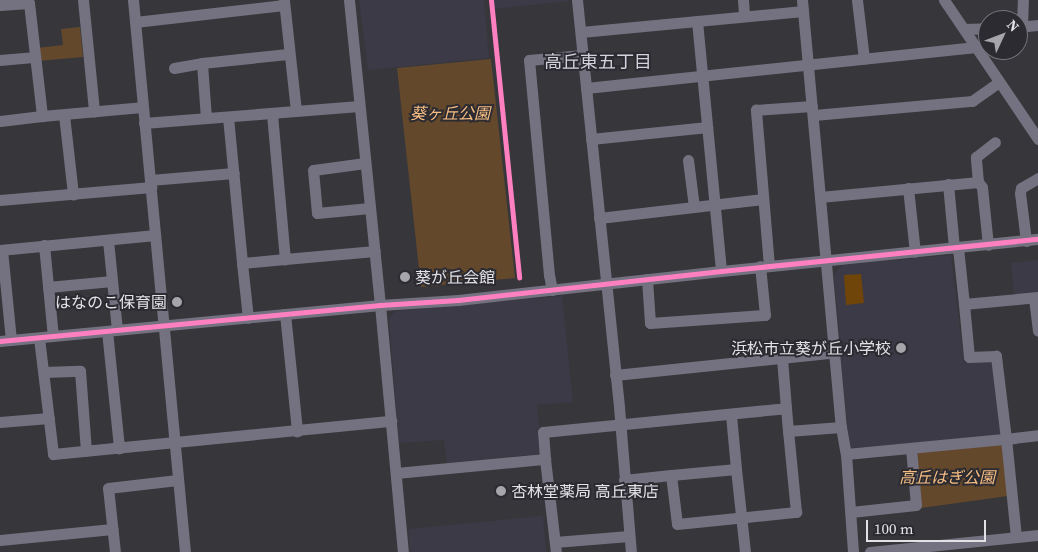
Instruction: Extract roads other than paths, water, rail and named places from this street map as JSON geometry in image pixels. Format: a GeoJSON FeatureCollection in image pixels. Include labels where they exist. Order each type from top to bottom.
{"type":"FeatureCollection","features":[{"type":"Feature","properties":{"kind":"street"},"geometry":{"type":"LineString","coordinates":[[83,0],[94,111]]}},
{"type":"Feature","properties":{"kind":"street"},"geometry":{"type":"LineString","coordinates":[[133,0],[185,552]]}},
{"type":"Feature","properties":{"kind":"street"},"geometry":{"type":"LineString","coordinates":[[349,0],[403,552]]}},
{"type":"Feature","properties":{"kind":"street"},"geometry":{"type":"LineString","coordinates":[[577,0],[621,426],[631,552]]}},
{"type":"Feature","properties":{"kind":"street"},"geometry":{"type":"LineString","coordinates":[[743,0],[744,16]]}},
{"type":"Feature","properties":{"kind":"street"},"geometry":{"type":"LineString","coordinates":[[860,0],[864,59]]}},
{"type":"Feature","properties":{"kind":"street"},"geometry":{"type":"LineString","coordinates":[[944,0],[1038,138]]}},
{"type":"Feature","properties":{"kind":"street"},"geometry":{"type":"LineString","coordinates":[[0,6],[29,2],[33,57],[42,116]]}},
{"type":"Feature","properties":{"kind":"street"},"geometry":{"type":"LineString","coordinates":[[135,22],[233,5],[284,3],[288,54],[296,111]]}},
{"type":"Feature","properties":{"kind":"street"},"geometry":{"type":"LineString","coordinates":[[581,32],[744,16],[802,6],[828,261],[853,552]]}},
{"type":"Feature","properties":{"kind":"street"},"geometry":{"type":"LineString","coordinates":[[696,21],[721,270]]}},
{"type":"Feature","properties":{"kind":"street"},"geometry":{"type":"LineString","coordinates":[[964,29],[978,28]]}},
{"type":"Feature","properties":{"kind":"street"},"geometry":{"type":"LineString","coordinates":[[586,88],[976,47]]}},
{"type":"Feature","properties":{"kind":"street"},"geometry":{"type":"LineString","coordinates":[[174,68],[202,63],[288,54]]}},
{"type":"Feature","properties":{"kind":"street"},"geometry":{"type":"LineString","coordinates":[[552,290],[548,275],[529,60],[582,55]]}},
{"type":"Feature","properties":{"kind":"street"},"geometry":{"type":"LineString","coordinates":[[0,60],[33,57]]}},
{"type":"Feature","properties":{"kind":"street"},"geometry":{"type":"LineString","coordinates":[[202,63],[206,118]]}},
{"type":"Feature","properties":{"kind":"street"},"geometry":{"type":"LineString","coordinates":[[647,279],[650,324],[765,315],[763,199],[756,110],[813,111],[972,101],[999,82]]}},
{"type":"Feature","properties":{"kind":"street"},"geometry":{"type":"LineString","coordinates":[[0,121],[142,106]]}},
{"type":"Feature","properties":{"kind":"street"},"geometry":{"type":"LineString","coordinates":[[144,123],[359,106]]}},
{"type":"Feature","properties":{"kind":"street"},"geometry":{"type":"LineString","coordinates":[[64,114],[73,194]]}},
{"type":"Feature","properties":{"kind":"street"},"geometry":{"type":"LineString","coordinates":[[272,114],[286,259]]}},
{"type":"Feature","properties":{"kind":"street"},"geometry":{"type":"LineString","coordinates":[[228,117],[248,318]]}},
{"type":"Feature","properties":{"kind":"street"},"geometry":{"type":"LineString","coordinates":[[590,139],[707,127]]}},
{"type":"Feature","properties":{"kind":"street"},"geometry":{"type":"LineString","coordinates":[[988,245],[982,188],[978,182],[976,157],[995,142]]}},
{"type":"Feature","properties":{"kind":"street"},"geometry":{"type":"LineString","coordinates":[[688,160],[694,207]]}},
{"type":"Feature","properties":{"kind":"street"},"geometry":{"type":"LineString","coordinates":[[365,164],[313,170],[317,213],[370,208]]}},
{"type":"Feature","properties":{"kind":"street"},"geometry":{"type":"LineString","coordinates":[[0,200],[73,194],[234,173]]}},
{"type":"Feature","properties":{"kind":"street"},"geometry":{"type":"LineString","coordinates":[[1026,241],[1020,193],[1021,188],[1038,178]]}},
{"type":"Feature","properties":{"kind":"street"},"geometry":{"type":"LineString","coordinates":[[820,196],[978,182]]}},
{"type":"Feature","properties":{"kind":"street"},"geometry":{"type":"LineString","coordinates":[[948,184],[964,304],[969,358],[996,356],[1016,537]]}},
{"type":"Feature","properties":{"kind":"street"},"geometry":{"type":"LineString","coordinates":[[908,188],[915,252]]}},
{"type":"Feature","properties":{"kind":"street"},"geometry":{"type":"LineString","coordinates":[[599,218],[763,199]]}},
{"type":"Feature","properties":{"kind":"street"},"geometry":{"type":"LineString","coordinates":[[155,235],[1,250],[6,340],[380,305],[458,300],[721,270],[1038,239]]}},
{"type":"Feature","properties":{"kind":"street"},"geometry":{"type":"LineString","coordinates":[[108,240],[112,281],[112,331],[119,448]]}},
{"type":"Feature","properties":{"kind":"street"},"geometry":{"type":"LineString","coordinates":[[44,245],[53,336]]}},
{"type":"Feature","properties":{"kind":"street"},"geometry":{"type":"LineString","coordinates":[[242,264],[375,251]]}},
{"type":"Feature","properties":{"kind":"street"},"geometry":{"type":"LineString","coordinates":[[48,287],[112,281]]}},
{"type":"Feature","properties":{"kind":"street"},"geometry":{"type":"LineString","coordinates":[[964,304],[1036,298],[1038,331]]}},
{"type":"Feature","properties":{"kind":"street"},"geometry":{"type":"LineString","coordinates":[[285,314],[297,431]]}},
{"type":"Feature","properties":{"kind":"street"},"geometry":{"type":"LineString","coordinates":[[39,338],[53,454],[391,421]]}},
{"type":"Feature","properties":{"kind":"street"},"geometry":{"type":"LineString","coordinates":[[615,375],[836,352]]}},
{"type":"Feature","properties":{"kind":"street"},"geometry":{"type":"LineString","coordinates":[[671,475],[677,524],[742,519],[796,512],[782,358]]}},
{"type":"Feature","properties":{"kind":"street"},"geometry":{"type":"LineString","coordinates":[[44,372],[80,370],[86,451]]}},
{"type":"Feature","properties":{"kind":"street"},"geometry":{"type":"LineString","coordinates":[[629,536],[556,547],[543,432],[621,426],[786,408]]}},
{"type":"Feature","properties":{"kind":"street"},"geometry":{"type":"LineString","coordinates":[[731,415],[745,552]]}},
{"type":"Feature","properties":{"kind":"street"},"geometry":{"type":"LineString","coordinates":[[0,422],[48,418]]}},
{"type":"Feature","properties":{"kind":"street"},"geometry":{"type":"LineString","coordinates":[[788,431],[842,427]]}},
{"type":"Feature","properties":{"kind":"street"},"geometry":{"type":"LineString","coordinates":[[846,454],[1038,435]]}},
{"type":"Feature","properties":{"kind":"street"},"geometry":{"type":"LineString","coordinates":[[851,512],[916,505],[911,448]]}},
{"type":"Feature","properties":{"kind":"street"},"geometry":{"type":"LineString","coordinates":[[396,473],[545,459]]}},
{"type":"Feature","properties":{"kind":"street"},"geometry":{"type":"LineString","coordinates":[[624,480],[736,469]]}},
{"type":"Feature","properties":{"kind":"street"},"geometry":{"type":"LineString","coordinates":[[115,552],[108,488],[178,480]]}},
{"type":"Feature","properties":{"kind":"street"},"geometry":{"type":"LineString","coordinates":[[0,540],[112,529]]}},
{"type":"Feature","properties":{"kind":"street"},"geometry":{"type":"LineString","coordinates":[[870,552],[961,548],[1016,537],[1038,535]]}},
{"type":"Feature","properties":{"kind":"place","name":"葵が丘会館"},"geometry":{"type":"Point","coordinates":[405,277]}},
{"type":"Feature","properties":{"kind":"place","name":"はなのこ保育園"},"geometry":{"type":"Point","coordinates":[177,302]}},
{"type":"Feature","properties":{"kind":"place","name":"浜松市立葵が丘小学校"},"geometry":{"type":"Point","coordinates":[901,348]}},
{"type":"Feature","properties":{"kind":"place","name":"杏林堂薬局 高丘東店"},"geometry":{"type":"Point","coordinates":[501,491]}},
{"type":"Feature","properties":{"kind":"district","name":"高丘東五丁目"},"geometry":{"type":"Point","coordinates":[598,62]}},
{"type":"Feature","properties":{"kind":"park label","name":"葵ヶ丘公園"},"geometry":{"type":"Point","coordinates":[450,113]}},
{"type":"Feature","properties":{"kind":"park label","name":"高丘はぎ公園"},"geometry":{"type":"Point","coordinates":[947,477]}}]}
